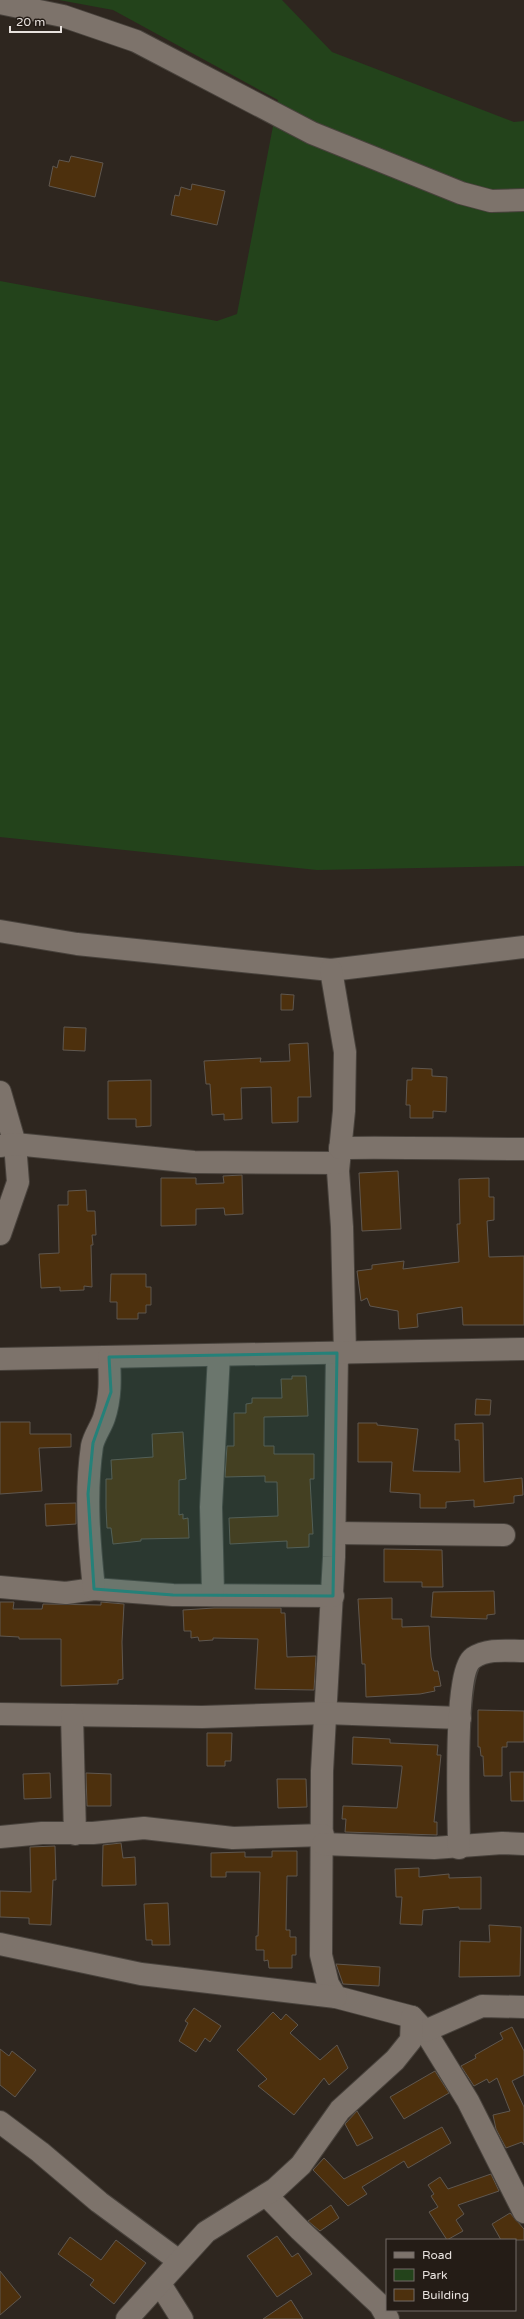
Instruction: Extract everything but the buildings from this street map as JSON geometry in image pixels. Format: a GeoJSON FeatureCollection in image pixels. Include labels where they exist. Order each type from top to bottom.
{"type":"FeatureCollection","features":[{"type":"Feature","properties":{"kind":"street"},"geometry":{"type":"LineString","coordinates":[[0,3],[63,16],[136,41],[312,132],[461,193],[491,200],[524,200]]}},
{"type":"Feature","properties":{"kind":"street"},"geometry":{"type":"LineString","coordinates":[[0,931],[77,944],[331,970],[524,947]]}},
{"type":"Feature","properties":{"kind":"street"},"geometry":{"type":"LineString","coordinates":[[331,970],[345,1052],[339,1156],[341,1353],[333,1596],[322,1771],[323,1839],[321,1955],[328,1984],[336,1997]]}},
{"type":"Feature","properties":{"kind":"street"},"geometry":{"type":"LineString","coordinates":[[0,1092],[8,1145],[18,1182],[0,1234]]}},
{"type":"Feature","properties":{"kind":"street"},"geometry":{"type":"LineString","coordinates":[[8,1145],[194,1162],[339,1156],[416,1146],[468,1150],[524,1149]]}},
{"type":"Feature","properties":{"kind":"street"},"geometry":{"type":"LineString","coordinates":[[0,1359],[524,1349]]}},
{"type":"Feature","properties":{"kind":"street"},"geometry":{"type":"LineString","coordinates":[[213,1593],[211,1506],[219,1355]]}},
{"type":"Feature","properties":{"kind":"street"},"geometry":{"type":"LineString","coordinates":[[94,1589],[88,1541],[88,1494],[93,1443],[104,1418],[111,1392],[109,1357]]}},
{"type":"Feature","properties":{"kind":"street"},"geometry":{"type":"LineString","coordinates":[[335,1533],[504,1535]]}},
{"type":"Feature","properties":{"kind":"street"},"geometry":{"type":"LineString","coordinates":[[0,1587],[66,1593],[94,1589],[173,1594],[213,1593],[333,1596]]}},
{"type":"Feature","properties":{"kind":"street"},"geometry":{"type":"LineString","coordinates":[[459,1848],[460,1718],[464,1674],[472,1659],[487,1651],[524,1651]]}},
{"type":"Feature","properties":{"kind":"street"},"geometry":{"type":"LineString","coordinates":[[0,1714],[202,1717],[326,1714],[460,1718]]}},
{"type":"Feature","properties":{"kind":"street"},"geometry":{"type":"LineString","coordinates":[[72,1715],[75,1834]]}},
{"type":"Feature","properties":{"kind":"street"},"geometry":{"type":"LineString","coordinates":[[0,1837],[42,1833],[75,1834],[144,1828],[233,1838],[323,1839],[459,1848],[502,1843],[524,1844]]}},
{"type":"Feature","properties":{"kind":"street"},"geometry":{"type":"LineString","coordinates":[[0,1944],[141,1974],[336,1997],[419,2024],[482,2006],[524,2007]]}},
{"type":"Feature","properties":{"kind":"street"},"geometry":{"type":"LineString","coordinates":[[127,2319],[206,2232],[266,2195],[301,2165],[340,2110],[395,2060],[411,2040],[419,2024]]}},
{"type":"Feature","properties":{"kind":"street"},"geometry":{"type":"LineString","coordinates":[[419,2024],[468,2101],[521,2199]]}},
{"type":"Feature","properties":{"kind":"street"},"geometry":{"type":"LineString","coordinates":[[0,2122],[40,2152],[99,2202],[179,2261]]}},
{"type":"Feature","properties":{"kind":"street"},"geometry":{"type":"LineString","coordinates":[[266,2195],[300,2230],[380,2304],[388,2319]]}},
{"type":"Feature","properties":{"kind":"street"},"geometry":{"type":"LineString","coordinates":[[160,2284],[182,2319]]}},
{"type":"Feature","properties":{"kind":"highlighted area"},"geometry":{"type":"Polygon","coordinates":[[[337,1353],[333,1596],[173,1595],[94,1589],[88,1494],[93,1443],[111,1392],[109,1357],[337,1353]]]}},
{"type":"Feature","properties":{"kind":"green space"},"geometry":{"type":"Polygon","coordinates":[[[59,0],[282,0],[332,52],[514,122],[524,121],[524,866],[317,870],[0,837],[0,281],[217,321],[237,314],[278,100],[113,10],[59,0]]]}}]}
